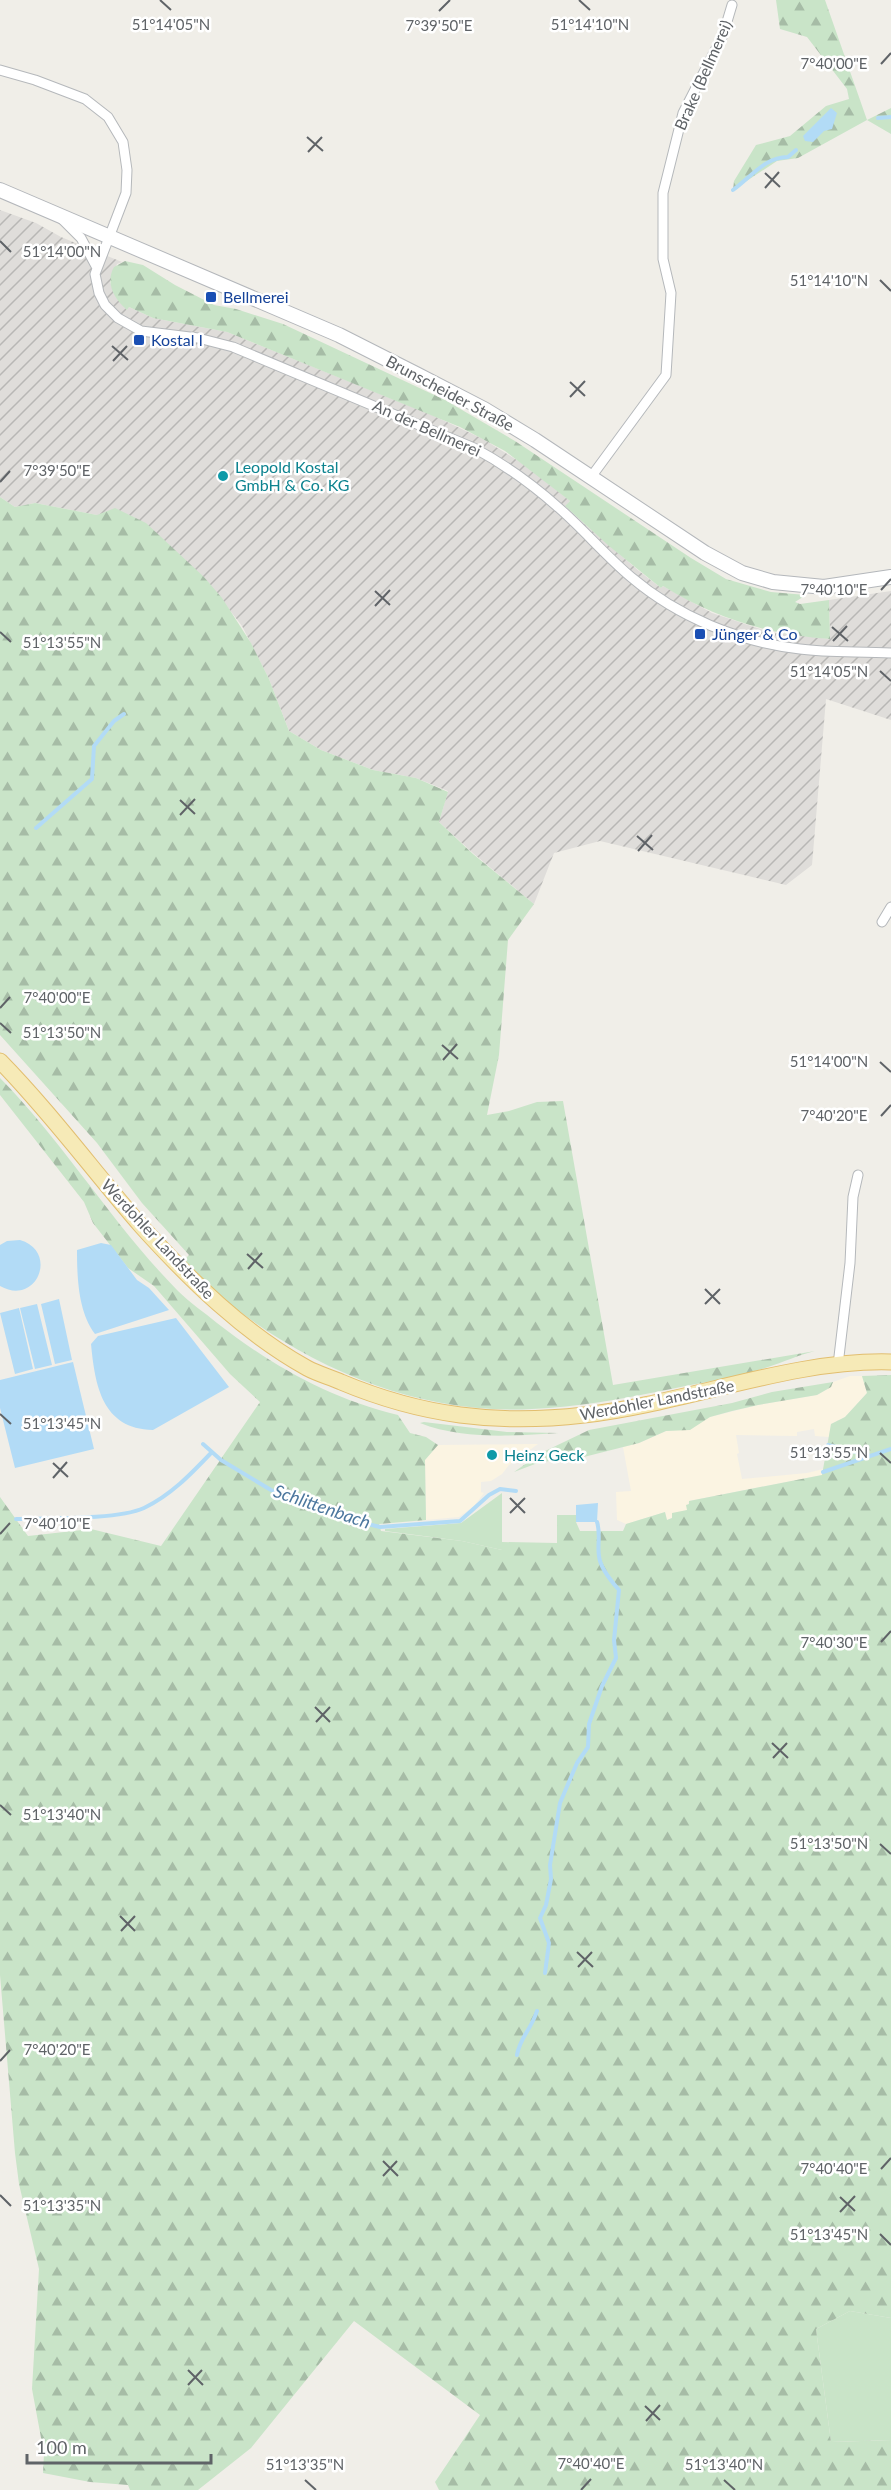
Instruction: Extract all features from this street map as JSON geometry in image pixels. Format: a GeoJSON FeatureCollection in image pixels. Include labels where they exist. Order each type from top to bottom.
{"type":"FeatureCollection","features":[{"type":"Feature","properties":{"kind":"main road","name":"Brunscheider Straße"},"geometry":{"type":"LineString","coordinates":[[0,190],[339,335],[398,364],[484,409],[705,553],[742,573],[773,582],[824,587],[891,577]]}},
{"type":"Feature","properties":{"kind":"main road","name":"Werdohler Landstraße"},"geometry":{"type":"LineString","coordinates":[[0,1061],[142,1227],[206,1293],[254,1333],[309,1369],[377,1398],[443,1414],[500,1419],[543,1419],[642,1406],[738,1384],[838,1365],[891,1362]]}},
{"type":"Feature","properties":{"kind":"street","name":"Brake (Bellmerei)"},"geometry":{"type":"LineString","coordinates":[[591,477],[666,375],[671,293],[663,259],[663,193],[682,113],[723,35],[732,5]]}},
{"type":"Feature","properties":{"kind":"street"},"geometry":{"type":"LineString","coordinates":[[0,70],[35,80],[85,99],[108,117],[123,142],[127,170],[126,193],[97,267]]}},
{"type":"Feature","properties":{"kind":"street","name":"An der Bellmerei"},"geometry":{"type":"LineString","coordinates":[[56,213],[81,238],[97,267],[95,274],[99,293],[105,305],[128,325],[150,333],[198,338],[233,347],[455,438],[495,459],[559,508],[632,578],[663,602],[705,624],[784,647],[817,651],[891,653]]}},
{"type":"Feature","properties":{"kind":"street"},"geometry":{"type":"LineString","coordinates":[[882,922],[891,907]]}},
{"type":"Feature","properties":{"kind":"street"},"geometry":{"type":"LineString","coordinates":[[838,1365],[850,1263],[853,1197],[858,1175]]}},
{"type":"Feature","properties":{"kind":"shaded area"},"geometry":{"type":"Polygon","coordinates":[[[0,210],[36,223],[61,237],[122,262],[117,264],[110,282],[116,297],[127,310],[129,307],[153,318],[227,332],[432,415],[483,439],[528,467],[570,501],[565,507],[661,588],[663,586],[712,613],[769,632],[830,639],[829,600],[891,591],[891,720],[826,699],[812,865],[786,885],[600,841],[554,853],[534,904],[439,822],[448,791],[416,778],[373,770],[321,750],[289,731],[269,679],[242,626],[204,577],[97,515],[35,503],[15,507],[0,497],[0,210]]]}},
{"type":"Feature","properties":{"kind":"shaded area"},"geometry":{"type":"Polygon","coordinates":[[[850,1376],[862,1376],[867,1393],[845,1417],[831,1424],[829,1437],[815,1436],[814,1429],[797,1432],[797,1436],[736,1435],[742,1479],[807,1473],[823,1469],[822,1475],[689,1501],[687,1510],[667,1520],[665,1512],[626,1524],[617,1520],[616,1492],[631,1491],[623,1447],[639,1443],[666,1431],[690,1429],[710,1417],[758,1405],[817,1395],[831,1387],[833,1382],[850,1376]]]}},
{"type":"Feature","properties":{"kind":"shaded area"},"geometry":{"type":"Polygon","coordinates":[[[538,1444],[509,1465],[502,1474],[491,1481],[481,1482],[481,1492],[484,1493],[474,1506],[459,1517],[426,1520],[425,1460],[438,1445],[538,1444]]]}},
{"type":"Feature","properties":{"kind":"green space"},"geometry":{"type":"Polygon","coordinates":[[[776,0],[825,0],[867,120],[798,158],[777,161],[733,190],[734,181],[756,145],[790,136],[826,106],[849,99],[847,89],[807,37],[780,29],[776,0]]]}},
{"type":"Feature","properties":{"kind":"green space"},"geometry":{"type":"Polygon","coordinates":[[[891,108],[891,134],[867,120],[891,108]]]}},
{"type":"Feature","properties":{"kind":"green space"},"geometry":{"type":"Polygon","coordinates":[[[125,261],[143,265],[214,305],[236,309],[283,324],[445,400],[515,441],[726,579],[771,592],[806,595],[795,602],[800,604],[829,600],[830,639],[785,634],[743,623],[702,607],[663,586],[661,588],[609,546],[565,506],[570,501],[505,451],[460,427],[227,332],[153,318],[129,307],[127,310],[115,296],[110,279],[114,267],[125,261]]]}},
{"type":"Feature","properties":{"kind":"green space"},"geometry":{"type":"Polygon","coordinates":[[[0,497],[15,507],[35,503],[97,515],[115,508],[146,523],[204,577],[222,598],[251,643],[269,679],[289,731],[321,750],[373,770],[416,778],[448,792],[439,822],[473,854],[534,904],[508,940],[499,1055],[487,1115],[537,1102],[563,1101],[613,1385],[815,1351],[731,1377],[599,1402],[532,1409],[489,1409],[447,1404],[406,1395],[365,1381],[288,1344],[252,1321],[219,1295],[184,1260],[189,1255],[142,1203],[97,1143],[0,1035],[0,497]]]}},
{"type":"Feature","properties":{"kind":"green space"},"geometry":{"type":"Polygon","coordinates":[[[0,1078],[24,1103],[154,1266],[187,1300],[258,1353],[302,1379],[349,1400],[398,1415],[410,1433],[426,1437],[438,1445],[425,1460],[426,1520],[379,1524],[381,1531],[462,1541],[502,1550],[502,1542],[557,1543],[557,1515],[576,1515],[580,1531],[623,1531],[626,1524],[665,1512],[667,1520],[672,1518],[672,1513],[687,1510],[686,1505],[689,1501],[822,1475],[831,1424],[845,1417],[867,1393],[862,1376],[891,1375],[891,2318],[850,2311],[816,2329],[831,2442],[891,2440],[891,2490],[439,2490],[435,2482],[480,2415],[354,2321],[251,2448],[198,2490],[130,2490],[128,2485],[90,2482],[43,2473],[44,2454],[32,2389],[39,2269],[19,2184],[0,1975],[0,1497],[28,1536],[91,1529],[161,1546],[260,1402],[230,1374],[154,1286],[128,1268],[93,1223],[84,1202],[0,1095],[0,1078]]]}},
{"type":"Feature","properties":{"kind":"green space"},"geometry":{"type":"Polygon","coordinates":[[[833,1382],[831,1387],[817,1395],[732,1411],[710,1417],[690,1430],[666,1431],[639,1443],[576,1459],[572,1456],[535,1464],[514,1472],[541,1453],[589,1430],[732,1403],[772,1392],[833,1382]]]}},
{"type":"Feature","properties":{"kind":"green space"},"geometry":{"type":"Polygon","coordinates":[[[420,1423],[507,1432],[559,1433],[489,1436],[454,1432],[420,1423]]]}},
{"type":"Feature","properties":{"kind":"green space"},"geometry":{"type":"Polygon","coordinates":[[[502,1493],[502,1550],[462,1541],[385,1531],[385,1529],[461,1523],[502,1493]]]}},
{"type":"Feature","properties":{"kind":"green space"},"geometry":{"type":"Polygon","coordinates":[[[850,2311],[891,2318],[891,2440],[831,2442],[816,2329],[850,2311]]]}},
{"type":"Feature","properties":{"kind":"water"},"geometry":{"type":"Polygon","coordinates":[[[831,108],[837,113],[832,129],[824,131],[813,142],[805,141],[803,136],[831,108]]]}},
{"type":"Feature","properties":{"kind":"water"},"geometry":{"type":"Polygon","coordinates":[[[20,1240],[32,1246],[39,1255],[41,1265],[33,1284],[13,1291],[0,1286],[0,1245],[7,1241],[20,1240]]]}},
{"type":"Feature","properties":{"kind":"water"},"geometry":{"type":"Polygon","coordinates":[[[101,1243],[111,1245],[137,1280],[149,1288],[169,1310],[95,1334],[82,1305],[78,1282],[77,1250],[101,1243]]]}},
{"type":"Feature","properties":{"kind":"water"},"geometry":{"type":"Polygon","coordinates":[[[59,1299],[72,1360],[55,1364],[41,1304],[59,1299]]]}},
{"type":"Feature","properties":{"kind":"water"},"geometry":{"type":"Polygon","coordinates":[[[37,1304],[52,1365],[35,1369],[20,1308],[37,1304]]]}},
{"type":"Feature","properties":{"kind":"water"},"geometry":{"type":"Polygon","coordinates":[[[19,1308],[33,1369],[15,1374],[0,1313],[19,1308]]]}},
{"type":"Feature","properties":{"kind":"water"},"geometry":{"type":"Polygon","coordinates":[[[176,1318],[229,1387],[153,1430],[136,1428],[122,1422],[104,1402],[95,1375],[91,1344],[98,1336],[176,1318]]]}},
{"type":"Feature","properties":{"kind":"water"},"geometry":{"type":"Polygon","coordinates":[[[73,1362],[94,1449],[15,1468],[0,1408],[0,1380],[73,1362]]]}},
{"type":"Feature","properties":{"kind":"water"},"geometry":{"type":"Polygon","coordinates":[[[598,1503],[597,1522],[576,1522],[576,1505],[598,1503]]]}},
{"type":"Feature","properties":{"kind":"waterway"},"geometry":{"type":"LineString","coordinates":[[878,118],[891,117]]}},
{"type":"Feature","properties":{"kind":"waterway"},"geometry":{"type":"LineString","coordinates":[[733,190],[765,164],[788,157],[796,150]]}},
{"type":"Feature","properties":{"kind":"waterway"},"geometry":{"type":"LineString","coordinates":[[36,828],[92,779],[94,746],[114,721],[124,714]]}},
{"type":"Feature","properties":{"kind":"waterway","name":"Schlittenbach"},"geometry":{"type":"LineString","coordinates":[[203,1444],[221,1460],[271,1490],[339,1517],[380,1527],[460,1521],[489,1495],[500,1489],[516,1491]]}},
{"type":"Feature","properties":{"kind":"waterway"},"geometry":{"type":"LineString","coordinates":[[828,1445],[868,1455]]}},
{"type":"Feature","properties":{"kind":"waterway","name":"Schlittenbach"},"geometry":{"type":"LineString","coordinates":[[823,1472],[891,1449]]}},
{"type":"Feature","properties":{"kind":"waterway"},"geometry":{"type":"LineString","coordinates":[[16,1519],[117,1515],[144,1508],[172,1490],[211,1453]]}},
{"type":"Feature","properties":{"kind":"waterway"},"geometry":{"type":"LineString","coordinates":[[545,1973],[549,1943],[540,1918],[546,1905],[551,1879],[550,1865],[560,1803],[577,1763],[588,1747],[589,1724],[602,1686],[616,1658],[614,1640],[619,1590],[601,1565],[597,1522]]}},
{"type":"Feature","properties":{"kind":"waterway"},"geometry":{"type":"LineString","coordinates":[[517,2055],[537,2011]]}},
{"type":"Feature","properties":{"kind":"place","name":"Bellmerei"},"geometry":{"type":"Point","coordinates":[211,297]}},
{"type":"Feature","properties":{"kind":"place","name":"Kostal I"},"geometry":{"type":"Point","coordinates":[139,340]}},
{"type":"Feature","properties":{"kind":"place","name":"Leopold Kostal GmbH & Co. KG"},"geometry":{"type":"Point","coordinates":[223,476]}},
{"type":"Feature","properties":{"kind":"place","name":"Jünger & Co"},"geometry":{"type":"Point","coordinates":[700,634]}},
{"type":"Feature","properties":{"kind":"place","name":"Heinz Geck"},"geometry":{"type":"Point","coordinates":[492,1455]}}]}
